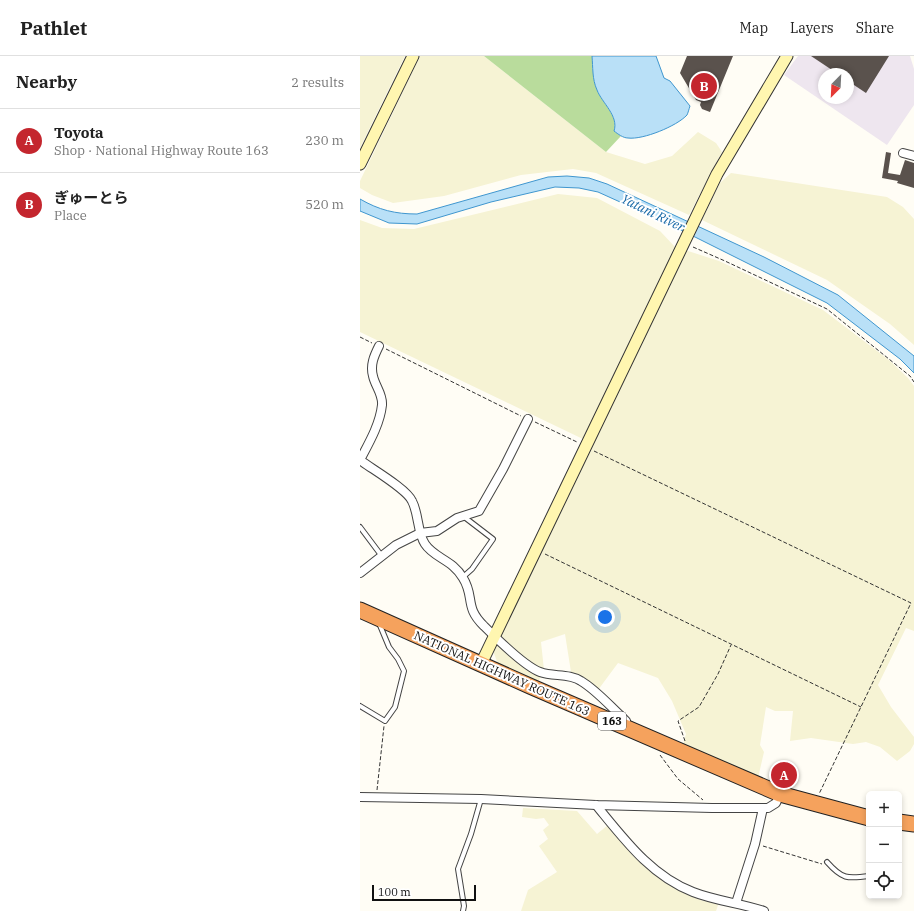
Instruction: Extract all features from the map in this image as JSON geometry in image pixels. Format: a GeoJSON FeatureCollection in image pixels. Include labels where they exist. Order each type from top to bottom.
{"type":"FeatureCollection","features":[{"type":"Feature","properties":{"kind":"highway","name":"NATIONAL HIGHWAY ROUTE 163"},"geometry":{"type":"LineString","coordinates":[[360,610],[780,794],[866,817]]}},
{"type":"Feature","properties":{"kind":"highway"},"geometry":{"type":"LineString","coordinates":[[902,822],[914,824]]}},
{"type":"Feature","properties":{"kind":"street"},"geometry":{"type":"LineString","coordinates":[[360,164],[413,56]]}},
{"type":"Feature","properties":{"kind":"street"},"geometry":{"type":"LineString","coordinates":[[481,664],[693,221],[736,139],[787,56]]}},
{"type":"Feature","properties":{"kind":"street"},"geometry":{"type":"LineString","coordinates":[[903,153],[914,156]]}},
{"type":"Feature","properties":{"kind":"street"},"geometry":{"type":"LineString","coordinates":[[379,346],[372,361],[373,376],[380,392],[382,405],[376,429],[360,460],[405,492],[412,500],[424,544],[430,550],[452,563],[463,577],[468,591],[473,615],[494,636],[528,665],[540,672],[566,676],[582,681],[626,720],[625,727]]}},
{"type":"Feature","properties":{"kind":"street"},"geometry":{"type":"LineString","coordinates":[[360,573],[381,555],[396,545],[420,533],[437,531],[463,516],[479,511],[503,469],[528,419]]}},
{"type":"Feature","properties":{"kind":"street"},"geometry":{"type":"LineString","coordinates":[[360,797],[481,799],[596,805],[763,808],[772,806],[776,803],[780,794]]}},
{"type":"Feature","properties":{"kind":"street"},"geometry":{"type":"LineString","coordinates":[[596,805],[636,854],[672,881],[706,897],[736,903],[764,911]]}},
{"type":"Feature","properties":{"kind":"street"},"geometry":{"type":"LineString","coordinates":[[736,903],[755,844],[763,808]]}},
{"type":"Feature","properties":{"kind":"lane"},"geometry":{"type":"LineString","coordinates":[[463,516],[493,539],[472,569],[463,577]]}},
{"type":"Feature","properties":{"kind":"lane"},"geometry":{"type":"LineString","coordinates":[[360,527],[381,555]]}},
{"type":"Feature","properties":{"kind":"lane"},"geometry":{"type":"LineString","coordinates":[[360,706],[385,722],[395,707],[404,671],[386,641],[379,624],[380,618]]}},
{"type":"Feature","properties":{"kind":"lane"},"geometry":{"type":"LineString","coordinates":[[463,911],[464,906],[458,869],[471,834],[481,799]]}},
{"type":"Feature","properties":{"kind":"lane"},"geometry":{"type":"LineString","coordinates":[[827,862],[836,872],[845,877],[866,876]]}},
{"type":"Feature","properties":{"kind":"path"},"geometry":{"type":"LineString","coordinates":[[683,241],[827,309],[910,376],[914,382]]}},
{"type":"Feature","properties":{"kind":"path"},"geometry":{"type":"LineString","coordinates":[[360,337],[911,603],[814,803]]}},
{"type":"Feature","properties":{"kind":"path"},"geometry":{"type":"LineString","coordinates":[[535,549],[861,708]]}},
{"type":"Feature","properties":{"kind":"path"},"geometry":{"type":"LineString","coordinates":[[685,753],[687,745],[678,721],[699,707],[718,674],[731,645]]}},
{"type":"Feature","properties":{"kind":"path"},"geometry":{"type":"LineString","coordinates":[[376,798],[385,722]]}},
{"type":"Feature","properties":{"kind":"path"},"geometry":{"type":"LineString","coordinates":[[660,742],[659,750],[661,757],[672,772],[712,808]]}},
{"type":"Feature","properties":{"kind":"path"},"geometry":{"type":"LineString","coordinates":[[755,844],[823,864],[827,862]]}},
{"type":"Feature","properties":{"kind":"shaded area"},"geometry":{"type":"Polygon","coordinates":[[[360,56],[405,56],[360,148],[360,56]]]}},
{"type":"Feature","properties":{"kind":"shaded area"},"geometry":{"type":"Polygon","coordinates":[[[420,56],[484,56],[606,152],[645,164],[672,156],[698,132],[716,143],[722,152],[689,215],[596,173],[573,169],[521,175],[444,196],[393,203],[372,195],[360,188],[360,181],[420,56]]]}},
{"type":"Feature","properties":{"kind":"shaded area"},"geometry":{"type":"Polygon","coordinates":[[[798,56],[910,56],[914,69],[914,105],[887,145],[827,104],[854,104],[854,68],[818,68],[818,98],[784,75],[798,56]]]}},
{"type":"Feature","properties":{"kind":"shaded area"},"geometry":{"type":"Polygon","coordinates":[[[731,173],[887,197],[903,207],[914,219],[914,345],[890,324],[827,280],[702,220],[720,183],[731,173]]]}},
{"type":"Feature","properties":{"kind":"shaded area"},"geometry":{"type":"Polygon","coordinates":[[[558,194],[597,198],[660,231],[676,248],[585,440],[360,332],[360,220],[382,228],[414,229],[558,194]]]}},
{"type":"Feature","properties":{"kind":"shaded area"},"geometry":{"type":"Polygon","coordinates":[[[685,250],[719,261],[823,310],[889,360],[908,378],[914,386],[914,631],[906,628],[878,685],[891,707],[914,737],[914,744],[910,751],[897,761],[880,747],[866,742],[853,744],[811,738],[790,741],[793,711],[775,711],[766,707],[760,745],[764,752],[758,778],[682,748],[686,734],[672,701],[658,678],[618,663],[598,690],[584,678],[571,672],[565,634],[541,642],[544,670],[538,682],[498,664],[493,651],[685,250]]]}},
{"type":"Feature","properties":{"kind":"shaded area"},"geometry":{"type":"Polygon","coordinates":[[[523,808],[577,811],[597,834],[608,825],[633,856],[669,884],[703,901],[719,902],[716,911],[521,911],[528,890],[557,872],[539,846],[548,839],[543,830],[549,825],[544,818],[536,819],[522,817],[523,808]]]}},
{"type":"Feature","properties":{"kind":"green space"},"geometry":{"type":"Polygon","coordinates":[[[484,56],[592,56],[595,86],[612,115],[615,125],[614,131],[621,136],[606,152],[484,56]]]}},
{"type":"Feature","properties":{"kind":"water"},"geometry":{"type":"Polygon","coordinates":[[[592,56],[656,56],[664,78],[670,81],[690,106],[687,115],[676,124],[651,135],[634,138],[626,138],[621,136],[614,131],[615,125],[612,115],[595,86],[592,56]]]}},
{"type":"Feature","properties":{"kind":"water","name":"Yatani River"},"geometry":{"type":"Polygon","coordinates":[[[567,176],[589,178],[607,184],[764,257],[838,295],[914,356],[914,373],[900,359],[827,303],[671,225],[598,192],[579,188],[555,187],[491,202],[417,224],[389,223],[360,211],[360,199],[387,211],[417,214],[548,177],[567,176]]]}},
{"type":"Feature","properties":{"kind":"building"},"geometry":{"type":"Polygon","coordinates":[[[687,56],[733,56],[710,112],[702,109],[700,105],[701,102],[696,100],[680,73],[687,56]]]}},
{"type":"Feature","properties":{"kind":"building"},"geometry":{"type":"Polygon","coordinates":[[[811,56],[889,56],[866,93],[854,85],[854,68],[829,68],[811,56]]]}},
{"type":"Feature","properties":{"kind":"building"},"geometry":{"type":"Polygon","coordinates":[[[886,152],[891,153],[888,173],[900,175],[905,160],[914,163],[914,188],[897,183],[898,181],[882,178],[886,152]]]}},
{"type":"Feature","properties":{"kind":"place","name":"ぎゅーとら"},"geometry":{"type":"Point","coordinates":[704,86]}},
{"type":"Feature","properties":{"kind":"place","name":"Toyota"},"geometry":{"type":"Point","coordinates":[784,775]}}]}
